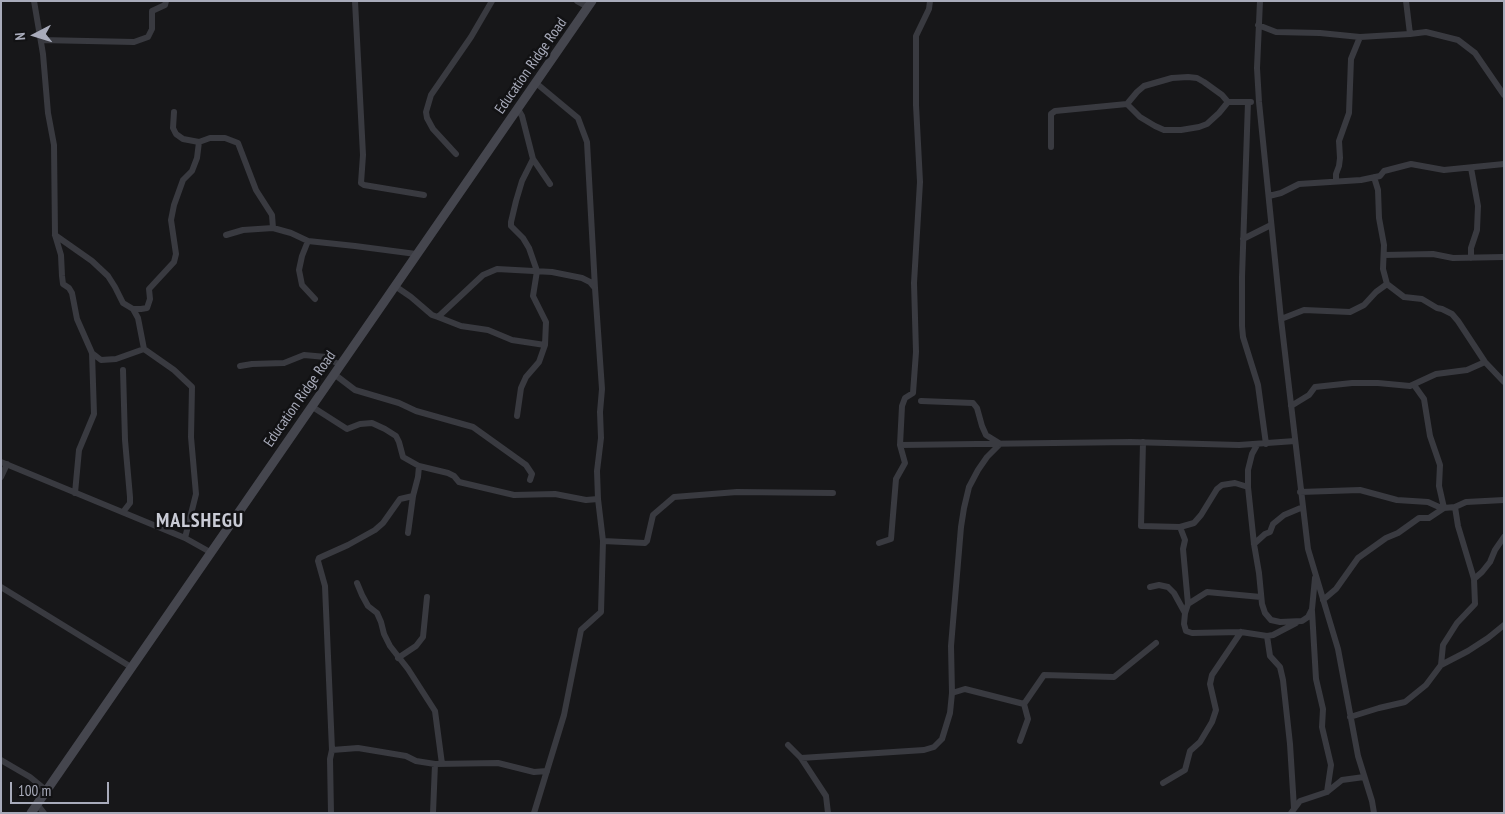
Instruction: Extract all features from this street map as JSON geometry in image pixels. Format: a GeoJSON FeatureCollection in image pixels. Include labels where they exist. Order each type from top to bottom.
{"type":"FeatureCollection","features":[{"type":"Feature","properties":{"kind":"main road","name":"Education Ridge Road"},"geometry":{"type":"LineString","coordinates":[[31,813],[590,4]]}},
{"type":"Feature","properties":{"kind":"street"},"geometry":{"type":"LineString","coordinates":[[34,1],[41,40],[48,113],[54,145],[55,236],[61,255],[63,284],[72,293],[75,314],[92,353],[94,414],[79,450],[75,493]]}},
{"type":"Feature","properties":{"kind":"street"},"geometry":{"type":"LineString","coordinates":[[41,40],[134,42],[148,37],[152,29],[152,11],[164,5],[166,1]]}},
{"type":"Feature","properties":{"kind":"street"},"geometry":{"type":"LineString","coordinates":[[355,1],[363,155],[361,183],[424,195]]}},
{"type":"Feature","properties":{"kind":"street"},"geometry":{"type":"LineString","coordinates":[[456,154],[433,129],[426,112],[431,95],[470,38],[492,1]]}},
{"type":"Feature","properties":{"kind":"street"},"geometry":{"type":"LineString","coordinates":[[577,1],[590,4]]}},
{"type":"Feature","properties":{"kind":"street"},"geometry":{"type":"LineString","coordinates":[[879,543],[891,539],[896,479],[905,462],[900,445],[902,406],[905,398],[913,393],[916,352],[914,283],[920,182],[916,106],[916,36],[930,9],[930,1]]}},
{"type":"Feature","properties":{"kind":"street"},"geometry":{"type":"LineString","coordinates":[[1260,1],[1256,68],[1300,492],[1311,562],[1338,649],[1350,717],[1374,813]]}},
{"type":"Feature","properties":{"kind":"street"},"geometry":{"type":"LineString","coordinates":[[1406,1],[1410,34]]}},
{"type":"Feature","properties":{"kind":"street"},"geometry":{"type":"LineString","coordinates":[[1258,25],[1276,32],[1320,33],[1360,37],[1426,32],[1458,40],[1475,53],[1504,95]]}},
{"type":"Feature","properties":{"kind":"street"},"geometry":{"type":"LineString","coordinates":[[1336,181],[1340,158],[1339,141],[1348,113],[1350,59],[1360,37]]}},
{"type":"Feature","properties":{"kind":"street"},"geometry":{"type":"LineString","coordinates":[[1051,147],[1051,114],[1055,111],[1127,104],[1144,86],[1172,78],[1197,78],[1222,95],[1228,102],[1259,102]]}},
{"type":"Feature","properties":{"kind":"street"},"geometry":{"type":"LineString","coordinates":[[534,813],[564,715],[580,630],[601,612],[603,541],[597,471],[601,438],[600,412],[602,389],[586,142],[578,118],[536,83]]}},
{"type":"Feature","properties":{"kind":"street"},"geometry":{"type":"LineString","coordinates":[[1127,104],[1140,117],[1154,126],[1173,131],[1189,130],[1207,124],[1228,102]]}},
{"type":"Feature","properties":{"kind":"street"},"geometry":{"type":"LineString","coordinates":[[1248,102],[1242,326],[1245,344],[1258,385],[1266,444]]}},
{"type":"Feature","properties":{"kind":"street"},"geometry":{"type":"LineString","coordinates":[[518,109],[522,116],[533,159],[550,184]]}},
{"type":"Feature","properties":{"kind":"street"},"geometry":{"type":"LineString","coordinates":[[174,112],[173,121],[176,134],[188,141],[199,142],[210,138],[225,138],[238,143],[256,190],[272,215],[274,228]]}},
{"type":"Feature","properties":{"kind":"street"},"geometry":{"type":"LineString","coordinates":[[55,236],[100,268],[112,280],[123,303],[132,308],[147,308],[150,299],[149,289],[174,262],[176,254],[171,220],[174,205],[183,180],[192,171],[197,158],[199,142]]}},
{"type":"Feature","properties":{"kind":"street"},"geometry":{"type":"LineString","coordinates":[[517,416],[521,388],[526,377],[539,362],[545,345],[546,322],[533,296],[538,271],[529,248],[519,232],[511,226],[522,181],[533,159]]}},
{"type":"Feature","properties":{"kind":"street"},"geometry":{"type":"LineString","coordinates":[[1268,196],[1281,193],[1299,184],[1356,180],[1380,176],[1384,170],[1411,164],[1444,170],[1504,164]]}},
{"type":"Feature","properties":{"kind":"street"},"geometry":{"type":"LineString","coordinates":[[1471,168],[1478,206],[1477,230],[1471,248],[1471,258]]}},
{"type":"Feature","properties":{"kind":"street"},"geometry":{"type":"LineString","coordinates":[[1374,177],[1378,190],[1379,218],[1384,244],[1383,269],[1387,284],[1404,297],[1422,299],[1436,308],[1452,314],[1485,362],[1504,382]]}},
{"type":"Feature","properties":{"kind":"street"},"geometry":{"type":"LineString","coordinates":[[1243,239],[1271,225]]}},
{"type":"Feature","properties":{"kind":"street"},"geometry":{"type":"LineString","coordinates":[[226,235],[243,230],[274,228],[308,241],[416,254]]}},
{"type":"Feature","properties":{"kind":"street"},"geometry":{"type":"LineString","coordinates":[[308,241],[299,270],[302,285],[315,299]]}},
{"type":"Feature","properties":{"kind":"street"},"geometry":{"type":"LineString","coordinates":[[1384,255],[1433,254],[1453,258],[1504,257]]}},
{"type":"Feature","properties":{"kind":"street"},"geometry":{"type":"LineString","coordinates":[[438,317],[486,272],[497,269],[538,271],[582,278],[590,282],[595,288]]}},
{"type":"Feature","properties":{"kind":"street"},"geometry":{"type":"LineString","coordinates":[[1281,319],[1304,310],[1350,312],[1364,305],[1376,292],[1387,284]]}},
{"type":"Feature","properties":{"kind":"street"},"geometry":{"type":"LineString","coordinates":[[395,286],[412,297],[432,315],[461,326],[488,330],[512,340],[545,345]]}},
{"type":"Feature","properties":{"kind":"street"},"geometry":{"type":"LineString","coordinates":[[132,308],[138,318],[144,349],[174,370],[192,387],[191,437],[196,494],[185,538]]}},
{"type":"Feature","properties":{"kind":"street"},"geometry":{"type":"LineString","coordinates":[[92,353],[101,360],[116,359],[144,349]]}},
{"type":"Feature","properties":{"kind":"street"},"geometry":{"type":"LineString","coordinates":[[240,366],[284,363],[304,355],[326,357],[340,365]]}},
{"type":"Feature","properties":{"kind":"street"},"geometry":{"type":"LineString","coordinates":[[1291,406],[1309,395],[1315,388],[1352,383],[1410,386],[1436,374],[1467,370],[1485,362]]}},
{"type":"Feature","properties":{"kind":"street"},"geometry":{"type":"LineString","coordinates":[[122,512],[130,503],[125,440],[123,370]]}},
{"type":"Feature","properties":{"kind":"street"},"geometry":{"type":"LineString","coordinates":[[334,374],[354,390],[399,403],[416,411],[473,427],[526,465],[532,474],[530,480]]}},
{"type":"Feature","properties":{"kind":"street"},"geometry":{"type":"LineString","coordinates":[[1414,385],[1424,399],[1430,436],[1440,466],[1439,486],[1444,508]]}},
{"type":"Feature","properties":{"kind":"street"},"geometry":{"type":"LineString","coordinates":[[921,401],[973,403],[977,408],[986,435],[1000,444]]}},
{"type":"Feature","properties":{"kind":"street"},"geometry":{"type":"LineString","coordinates":[[311,406],[347,429],[360,424],[372,424],[385,428],[396,436],[403,458],[419,466],[448,473],[459,482],[514,495],[555,494],[586,500],[598,499]]}},
{"type":"Feature","properties":{"kind":"street"},"geometry":{"type":"LineString","coordinates":[[900,445],[1143,442],[1257,445],[1295,441]]}},
{"type":"Feature","properties":{"kind":"street"},"geometry":{"type":"LineString","coordinates":[[1143,442],[1141,526],[1180,527],[1194,523],[1217,489],[1222,485],[1235,483],[1248,486]]}},
{"type":"Feature","properties":{"kind":"street"},"geometry":{"type":"LineString","coordinates":[[801,758],[924,750],[934,747],[942,739],[950,712],[952,693],[951,646],[964,508],[969,487],[978,470],[987,457],[1000,444]]}},
{"type":"Feature","properties":{"kind":"street"},"geometry":{"type":"LineString","coordinates":[[1257,445],[1252,454],[1248,470],[1248,486],[1264,613],[1271,620],[1280,622],[1302,621]]}},
{"type":"Feature","properties":{"kind":"street"},"geometry":{"type":"LineString","coordinates":[[1,477],[4,463],[185,538],[210,552]]}},
{"type":"Feature","properties":{"kind":"street"},"geometry":{"type":"LineString","coordinates":[[408,533],[419,466]]}},
{"type":"Feature","properties":{"kind":"street"},"geometry":{"type":"LineString","coordinates":[[1300,492],[1360,490],[1397,500],[1428,502],[1439,508],[1455,507],[1466,502],[1504,500]]}},
{"type":"Feature","properties":{"kind":"street"},"geometry":{"type":"LineString","coordinates":[[603,541],[645,543],[648,541],[653,515],[674,497],[737,492],[833,493]]}},
{"type":"Feature","properties":{"kind":"street"},"geometry":{"type":"LineString","coordinates":[[331,813],[330,759],[332,750],[325,586],[318,561],[319,558],[375,530],[400,499],[413,496]]}},
{"type":"Feature","properties":{"kind":"street"},"geometry":{"type":"LineString","coordinates":[[1254,544],[1270,532],[1273,524],[1284,516],[1303,507]]}},
{"type":"Feature","properties":{"kind":"street"},"geometry":{"type":"LineString","coordinates":[[1442,665],[1443,644],[1475,604],[1474,578],[1458,526],[1455,507]]}},
{"type":"Feature","properties":{"kind":"street"},"geometry":{"type":"LineString","coordinates":[[1323,600],[1336,588],[1358,558],[1419,518],[1429,518],[1444,508]]}},
{"type":"Feature","properties":{"kind":"street"},"geometry":{"type":"LineString","coordinates":[[1180,527],[1185,540],[1183,549],[1188,604],[1184,624],[1186,631],[1201,634],[1241,632],[1267,636],[1273,635],[1302,621],[1308,617],[1312,609]]}},
{"type":"Feature","properties":{"kind":"street"},"geometry":{"type":"LineString","coordinates":[[1474,578],[1490,562],[1495,550],[1504,537]]}},
{"type":"Feature","properties":{"kind":"street"},"geometry":{"type":"LineString","coordinates":[[1316,574],[1312,609],[1316,678],[1323,709],[1322,726],[1331,765],[1327,792]]}},
{"type":"Feature","properties":{"kind":"street"},"geometry":{"type":"LineString","coordinates":[[357,582],[368,606],[377,614],[390,646],[408,669],[435,711],[439,764],[432,813]]}},
{"type":"Feature","properties":{"kind":"street"},"geometry":{"type":"LineString","coordinates":[[1150,587],[1159,585],[1168,587],[1174,593],[1185,613]]}},
{"type":"Feature","properties":{"kind":"street"},"geometry":{"type":"LineString","coordinates":[[1,596],[4,589],[131,667]]}},
{"type":"Feature","properties":{"kind":"street"},"geometry":{"type":"LineString","coordinates":[[1188,604],[1207,592],[1261,597]]}},
{"type":"Feature","properties":{"kind":"street"},"geometry":{"type":"LineString","coordinates":[[398,658],[416,646],[423,637],[427,597]]}},
{"type":"Feature","properties":{"kind":"street"},"geometry":{"type":"LineString","coordinates":[[1350,717],[1405,702],[1426,685],[1442,665],[1468,651],[1504,625]]}},
{"type":"Feature","properties":{"kind":"street"},"geometry":{"type":"LineString","coordinates":[[1163,782],[1185,770],[1190,751],[1200,742],[1212,722],[1216,710],[1210,684],[1212,675],[1241,632]]}},
{"type":"Feature","properties":{"kind":"street"},"geometry":{"type":"LineString","coordinates":[[1267,636],[1270,656],[1280,667],[1283,680],[1290,744],[1292,810]]}},
{"type":"Feature","properties":{"kind":"street"},"geometry":{"type":"LineString","coordinates":[[1020,741],[1028,719],[1024,704],[1044,674],[1114,677],[1156,643]]}},
{"type":"Feature","properties":{"kind":"street"},"geometry":{"type":"LineString","coordinates":[[952,676],[965,689],[1024,704]]}},
{"type":"Feature","properties":{"kind":"street"},"geometry":{"type":"LineString","coordinates":[[952,693],[965,689]]}},
{"type":"Feature","properties":{"kind":"street"},"geometry":{"type":"LineString","coordinates":[[788,746],[801,758],[826,796],[828,813]]}},
{"type":"Feature","properties":{"kind":"street"},"geometry":{"type":"LineString","coordinates":[[332,750],[358,748],[406,756],[416,761],[439,764],[498,763],[534,772],[547,771]]}},
{"type":"Feature","properties":{"kind":"street"},"geometry":{"type":"LineString","coordinates":[[1,760],[30,777],[47,790]]}},
{"type":"Feature","properties":{"kind":"street"},"geometry":{"type":"LineString","coordinates":[[1292,810],[1300,802],[1327,792],[1342,780],[1364,777]]}},
{"type":"Feature","properties":{"kind":"street"},"geometry":{"type":"LineString","coordinates":[[37,804],[44,813]]}},
{"type":"Feature","properties":{"kind":"district","name":"MALSHEGU"},"geometry":{"type":"Point","coordinates":[200,521]}}]}
